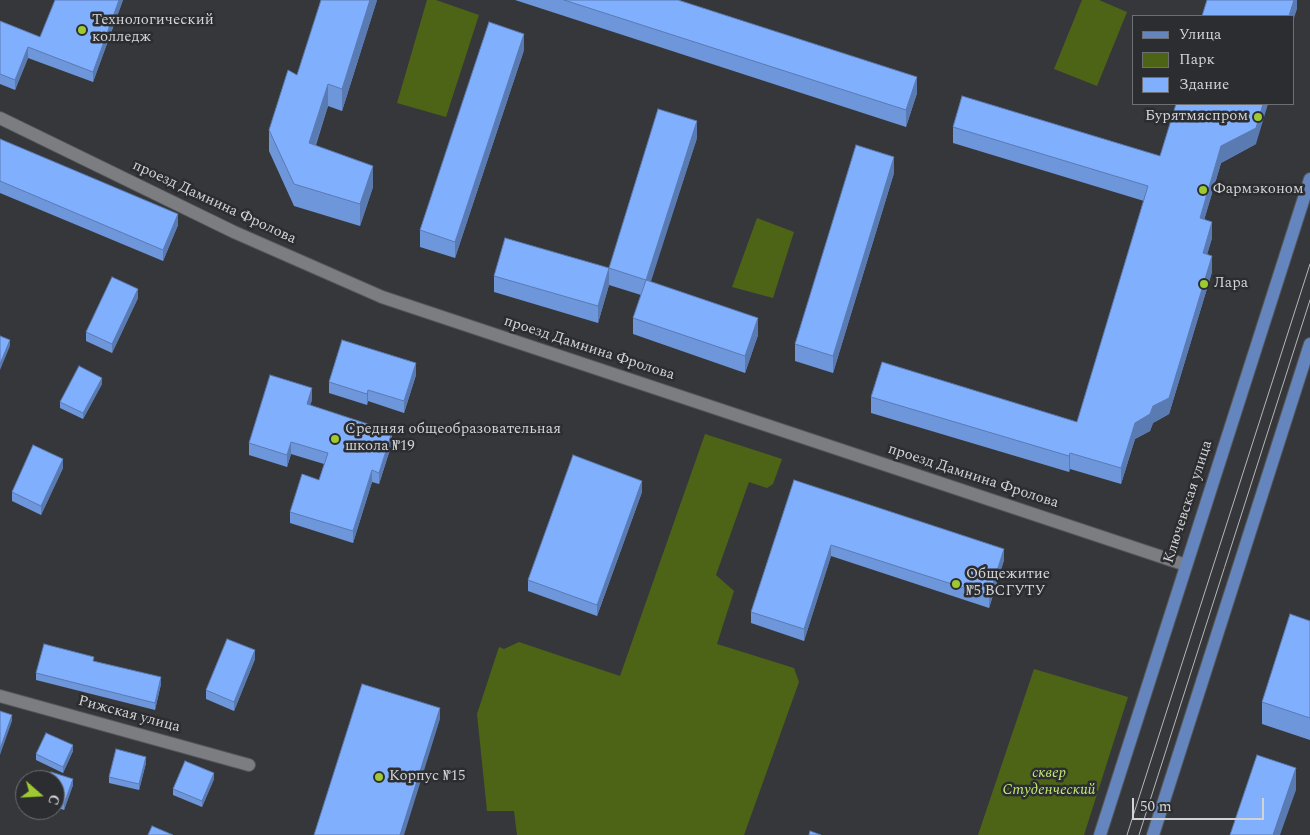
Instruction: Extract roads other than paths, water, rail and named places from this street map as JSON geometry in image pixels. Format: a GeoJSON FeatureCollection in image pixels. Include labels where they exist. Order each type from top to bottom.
{"type":"FeatureCollection","features":[{"type":"Feature","properties":{"kind":"main road","name":"Ключевская улица"},"geometry":{"type":"LineString","coordinates":[[1100,835],[1310,179]]}},
{"type":"Feature","properties":{"kind":"main road"},"geometry":{"type":"LineString","coordinates":[[1153,835],[1310,344]]}},
{"type":"Feature","properties":{"kind":"street","name":"проезд Дамнина Фролова"},"geometry":{"type":"LineString","coordinates":[[0,118],[234,232],[382,297],[1186,565]]}},
{"type":"Feature","properties":{"kind":"street","name":"Рижская улица"},"geometry":{"type":"LineString","coordinates":[[0,696],[249,765]]}},
{"type":"Feature","properties":{"kind":"tram line"},"geometry":{"type":"LineString","coordinates":[[1127,835],[1310,264]]}},
{"type":"Feature","properties":{"kind":"tram line"},"geometry":{"type":"LineString","coordinates":[[1139,835],[1310,300]]}},
{"type":"Feature","properties":{"kind":"place","name":"Технологический колледж"},"geometry":{"type":"Point","coordinates":[82,30]}},
{"type":"Feature","properties":{"kind":"place","name":"Бурятмяспром"},"geometry":{"type":"Point","coordinates":[1258,117]}},
{"type":"Feature","properties":{"kind":"place","name":"Фармэконом"},"geometry":{"type":"Point","coordinates":[1203,190]}},
{"type":"Feature","properties":{"kind":"place","name":"Лара"},"geometry":{"type":"Point","coordinates":[1204,284]}},
{"type":"Feature","properties":{"kind":"place","name":"Средняя общеобразовательная школа №19"},"geometry":{"type":"Point","coordinates":[335,439]}},
{"type":"Feature","properties":{"kind":"place","name":"Общежитие №5 ВСГУТУ"},"geometry":{"type":"Point","coordinates":[956,584]}},
{"type":"Feature","properties":{"kind":"place","name":"Корпус №15"},"geometry":{"type":"Point","coordinates":[379,777]}},
{"type":"Feature","properties":{"kind":"park label","name":"сквер Студенческий"},"geometry":{"type":"Point","coordinates":[1049,782]}}]}
